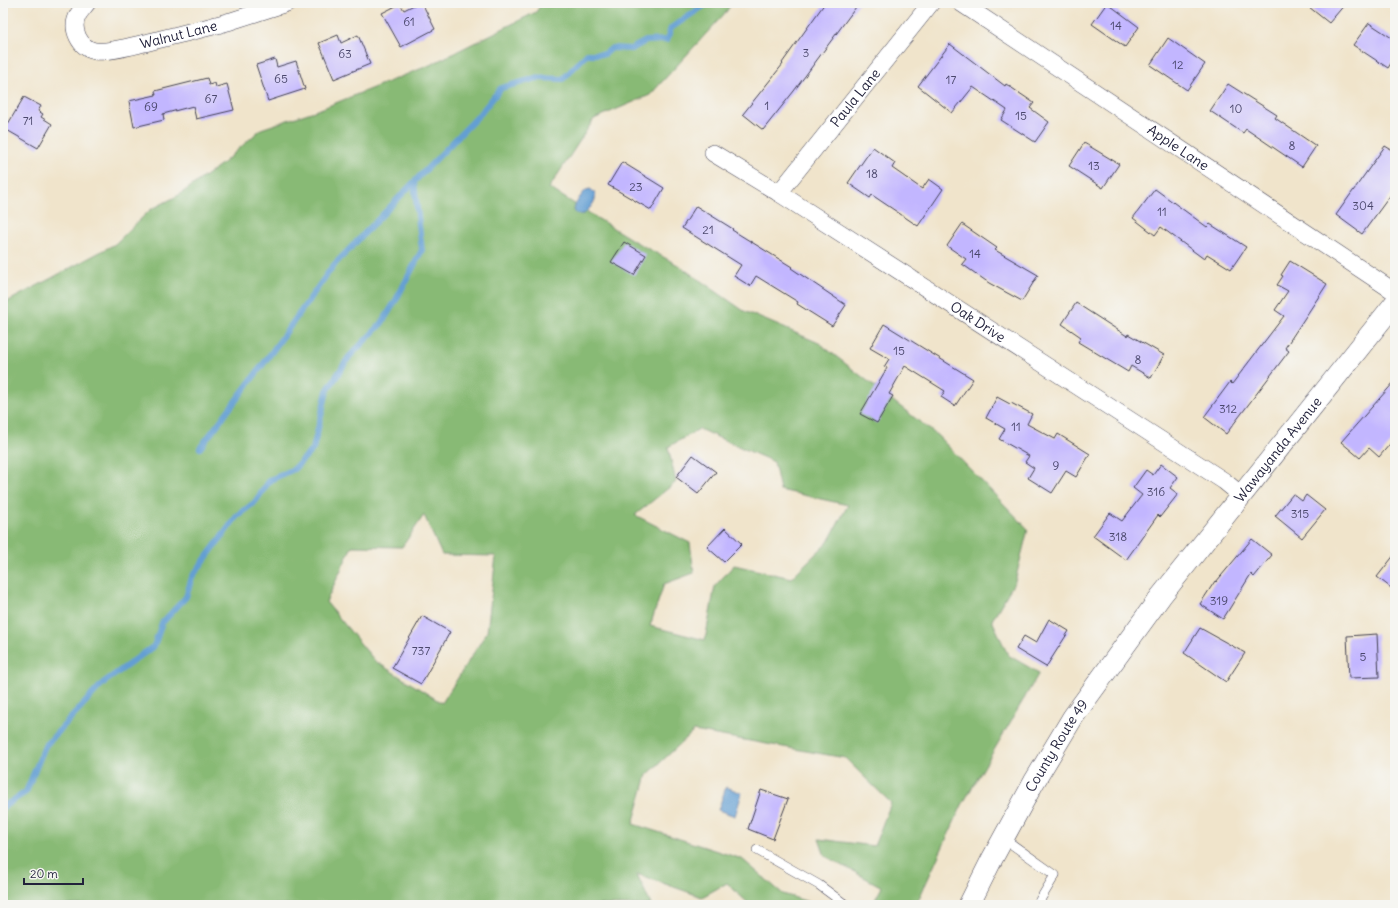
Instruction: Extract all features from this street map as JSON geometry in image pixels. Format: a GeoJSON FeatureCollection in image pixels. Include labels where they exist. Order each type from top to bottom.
{"type":"FeatureCollection","features":[{"type":"Feature","properties":{"kind":"street","name":"Walnut Lane"},"geometry":{"type":"LineString","coordinates":[[87,3],[77,16],[75,25],[76,34],[86,48],[94,51],[103,51],[136,45],[231,21],[287,3]]}},
{"type":"Feature","properties":{"kind":"street","name":"Paula Lane"},"geometry":{"type":"LineString","coordinates":[[779,193],[930,3]]}},
{"type":"Feature","properties":{"kind":"street","name":"Apple Lane"},"geometry":{"type":"LineString","coordinates":[[961,3],[1395,292]]}},
{"type":"Feature","properties":{"kind":"street","name":"Oak Drive"},"geometry":{"type":"LineString","coordinates":[[713,153],[779,193],[1224,481],[1241,495]]}},
{"type":"Feature","properties":{"kind":"street","name":"Wawayanda Avenue"},"geometry":{"type":"LineString","coordinates":[[1161,596],[1395,303]]}},
{"type":"Feature","properties":{"kind":"street","name":"County Route 49"},"geometry":{"type":"LineString","coordinates":[[970,905],[1003,838],[1034,782],[1073,717],[1161,596]]}},
{"type":"Feature","properties":{"kind":"lane"},"geometry":{"type":"LineString","coordinates":[[1003,838],[1055,875],[1037,905]]}},
{"type":"Feature","properties":{"kind":"lane"},"geometry":{"type":"LineString","coordinates":[[757,850],[819,885],[846,905]]}},
{"type":"Feature","properties":{"kind":"green space"},"geometry":{"type":"Polygon","coordinates":[[[542,3],[732,3],[726,12],[650,95],[594,119],[549,188],[634,241],[678,265],[744,311],[819,343],[938,436],[1028,529],[1015,581],[992,620],[1008,655],[1039,673],[962,805],[916,905],[872,905],[882,887],[825,856],[819,839],[874,846],[891,803],[845,758],[694,731],[647,775],[633,824],[742,859],[783,894],[818,905],[750,905],[727,883],[702,897],[637,874],[651,905],[3,905],[3,304],[115,244],[150,210],[179,195],[223,163],[261,129],[323,108],[430,65],[536,12],[542,3]],[[699,429],[668,447],[676,482],[635,515],[690,543],[694,573],[664,584],[650,626],[705,640],[715,586],[734,565],[791,578],[828,542],[848,505],[780,490],[774,462],[699,429]],[[424,515],[402,547],[352,546],[326,602],[375,661],[442,703],[487,632],[496,556],[442,555],[424,515]]]}},
{"type":"Feature","properties":{"kind":"water"},"geometry":{"type":"Polygon","coordinates":[[[590,189],[595,195],[594,202],[584,214],[578,214],[574,209],[575,205],[583,193],[590,189]]]}},
{"type":"Feature","properties":{"kind":"water"},"geometry":{"type":"Polygon","coordinates":[[[726,787],[742,793],[735,816],[718,810],[726,787]]]}},
{"type":"Feature","properties":{"kind":"building"},"geometry":{"type":"Polygon","coordinates":[[[418,3],[422,3],[435,29],[401,47],[382,13],[400,4],[404,10],[418,3]]]}},
{"type":"Feature","properties":{"kind":"building"},"geometry":{"type":"Polygon","coordinates":[[[825,3],[859,3],[794,91],[763,130],[743,114],[783,64],[782,63],[825,3]]]}},
{"type":"Feature","properties":{"kind":"building"},"geometry":{"type":"Polygon","coordinates":[[[1107,3],[1139,27],[1125,47],[1092,24],[1107,3]]]}},
{"type":"Feature","properties":{"kind":"building"},"geometry":{"type":"Polygon","coordinates":[[[1304,3],[1346,3],[1329,23],[1304,3]]]}},
{"type":"Feature","properties":{"kind":"building"},"geometry":{"type":"Polygon","coordinates":[[[1369,23],[1395,40],[1395,57],[1388,68],[1353,45],[1369,23]]]}},
{"type":"Feature","properties":{"kind":"building"},"geometry":{"type":"Polygon","coordinates":[[[338,35],[341,43],[358,35],[370,64],[334,79],[319,43],[338,35]]]}},
{"type":"Feature","properties":{"kind":"building"},"geometry":{"type":"Polygon","coordinates":[[[1168,38],[1205,64],[1187,90],[1150,65],[1168,38]]]}},
{"type":"Feature","properties":{"kind":"building"},"geometry":{"type":"Polygon","coordinates":[[[950,44],[1005,86],[1006,84],[1034,103],[1030,108],[1049,122],[1035,142],[1001,120],[1007,110],[973,87],[952,113],[918,86],[950,44]]]}},
{"type":"Feature","properties":{"kind":"building"},"geometry":{"type":"Polygon","coordinates":[[[275,59],[277,67],[296,61],[305,89],[268,101],[256,65],[275,59]]]}},
{"type":"Feature","properties":{"kind":"building"},"geometry":{"type":"Polygon","coordinates":[[[207,78],[209,85],[215,83],[216,87],[227,84],[234,110],[196,119],[193,106],[163,114],[164,120],[134,127],[129,101],[156,95],[155,91],[207,78]]]}},
{"type":"Feature","properties":{"kind":"building"},"geometry":{"type":"Polygon","coordinates":[[[1228,84],[1277,115],[1275,118],[1316,146],[1302,167],[1246,129],[1243,133],[1210,111],[1228,84]]]}},
{"type":"Feature","properties":{"kind":"building"},"geometry":{"type":"Polygon","coordinates":[[[24,97],[41,106],[38,111],[43,114],[41,117],[52,124],[38,148],[5,129],[24,97]]]}},
{"type":"Feature","properties":{"kind":"building"},"geometry":{"type":"Polygon","coordinates":[[[1084,143],[1119,164],[1103,188],[1069,166],[1084,143]]]}},
{"type":"Feature","properties":{"kind":"building"},"geometry":{"type":"Polygon","coordinates":[[[1385,146],[1395,152],[1395,189],[1362,234],[1336,215],[1385,146]]]}},
{"type":"Feature","properties":{"kind":"building"},"geometry":{"type":"Polygon","coordinates":[[[873,147],[895,163],[892,168],[922,189],[929,179],[943,189],[918,226],[872,195],[870,198],[848,183],[873,147]]]}},
{"type":"Feature","properties":{"kind":"building"},"geometry":{"type":"Polygon","coordinates":[[[622,162],[664,188],[651,210],[608,185],[622,162]]]}},
{"type":"Feature","properties":{"kind":"building"},"geometry":{"type":"Polygon","coordinates":[[[1155,189],[1207,227],[1210,224],[1246,247],[1231,269],[1207,254],[1204,259],[1161,227],[1155,235],[1133,218],[1155,189]]]}},
{"type":"Feature","properties":{"kind":"building"},"geometry":{"type":"Polygon","coordinates":[[[696,206],[792,267],[791,268],[846,305],[832,326],[797,304],[798,302],[756,276],[750,286],[734,276],[741,265],[682,228],[696,206]]]}},
{"type":"Feature","properties":{"kind":"building"},"geometry":{"type":"Polygon","coordinates":[[[962,224],[997,248],[995,250],[1038,275],[1022,301],[989,283],[962,264],[966,259],[947,246],[962,224]]]}},
{"type":"Feature","properties":{"kind":"building"},"geometry":{"type":"Polygon","coordinates":[[[624,242],[646,255],[634,275],[611,262],[624,242]]]}},
{"type":"Feature","properties":{"kind":"building"},"geometry":{"type":"Polygon","coordinates":[[[1290,261],[1327,284],[1285,348],[1289,351],[1226,434],[1204,417],[1230,382],[1232,384],[1284,316],[1275,310],[1288,291],[1277,285],[1283,276],[1281,275],[1290,261]]]}},
{"type":"Feature","properties":{"kind":"building"},"geometry":{"type":"Polygon","coordinates":[[[1076,303],[1127,336],[1128,334],[1164,355],[1151,378],[1131,366],[1128,372],[1078,342],[1081,337],[1062,324],[1076,303]]]}},
{"type":"Feature","properties":{"kind":"building"},"geometry":{"type":"Polygon","coordinates":[[[884,324],[973,379],[955,406],[941,397],[945,391],[905,366],[889,394],[893,396],[877,423],[860,414],[887,368],[884,367],[889,359],[870,348],[884,324]]]}},
{"type":"Feature","properties":{"kind":"building"},"geometry":{"type":"Polygon","coordinates":[[[1395,381],[1395,438],[1379,457],[1369,448],[1360,458],[1341,442],[1395,381]]]}},
{"type":"Feature","properties":{"kind":"building"},"geometry":{"type":"Polygon","coordinates":[[[997,397],[1032,414],[1027,424],[1055,439],[1058,434],[1090,454],[1076,477],[1066,471],[1052,493],[1028,478],[1034,468],[1025,462],[1029,456],[999,439],[1005,429],[986,418],[997,397]]]}},
{"type":"Feature","properties":{"kind":"building"},"geometry":{"type":"Polygon","coordinates":[[[693,455],[716,472],[698,494],[676,477],[693,455]]]}},
{"type":"Feature","properties":{"kind":"building"},"geometry":{"type":"Polygon","coordinates":[[[1161,464],[1178,477],[1170,488],[1178,494],[1160,517],[1158,515],[1126,560],[1093,536],[1110,513],[1122,521],[1142,495],[1133,488],[1146,470],[1153,475],[1161,464]]]}},
{"type":"Feature","properties":{"kind":"building"},"geometry":{"type":"Polygon","coordinates":[[[1293,494],[1302,501],[1306,495],[1325,510],[1302,538],[1275,516],[1293,494]]]}},
{"type":"Feature","properties":{"kind":"building"},"geometry":{"type":"Polygon","coordinates":[[[725,528],[742,544],[724,562],[707,547],[725,528]]]}},
{"type":"Feature","properties":{"kind":"building"},"geometry":{"type":"Polygon","coordinates":[[[1252,539],[1272,555],[1254,577],[1251,574],[1223,619],[1200,604],[1215,581],[1216,582],[1252,539]]]}},
{"type":"Feature","properties":{"kind":"building"},"geometry":{"type":"Polygon","coordinates":[[[1395,554],[1395,591],[1377,577],[1395,554]]]}},
{"type":"Feature","properties":{"kind":"building"},"geometry":{"type":"Polygon","coordinates":[[[422,616],[450,632],[421,684],[392,668],[422,616]]]}},
{"type":"Feature","properties":{"kind":"building"},"geometry":{"type":"Polygon","coordinates":[[[1049,619],[1069,631],[1046,667],[1016,649],[1024,636],[1036,643],[1049,619]]]}},
{"type":"Feature","properties":{"kind":"building"},"geometry":{"type":"Polygon","coordinates":[[[1200,628],[1245,653],[1226,682],[1184,653],[1200,628]]]}},
{"type":"Feature","properties":{"kind":"building"},"geometry":{"type":"Polygon","coordinates":[[[1377,634],[1379,677],[1349,678],[1347,636],[1377,634]]]}},
{"type":"Feature","properties":{"kind":"building"},"geometry":{"type":"Polygon","coordinates":[[[761,790],[788,799],[773,839],[748,829],[761,790]]]}},
{"type":"Feature","properties":{"kind":"waterway"},"geometry":{"type":"LineString","coordinates":[[3,807],[26,792],[45,746],[103,683],[154,646],[162,623],[186,597],[192,577],[237,516],[255,502],[270,480],[294,469],[313,449],[327,391],[349,357],[382,323],[396,300],[422,250],[414,182],[480,114],[501,88],[537,78],[563,79],[587,54],[605,54],[612,48],[631,49],[646,41],[667,40],[671,28],[708,3]]}},
{"type":"Feature","properties":{"kind":"waterway"},"geometry":{"type":"LineString","coordinates":[[200,448],[264,363],[333,266],[414,182]]}}]}
